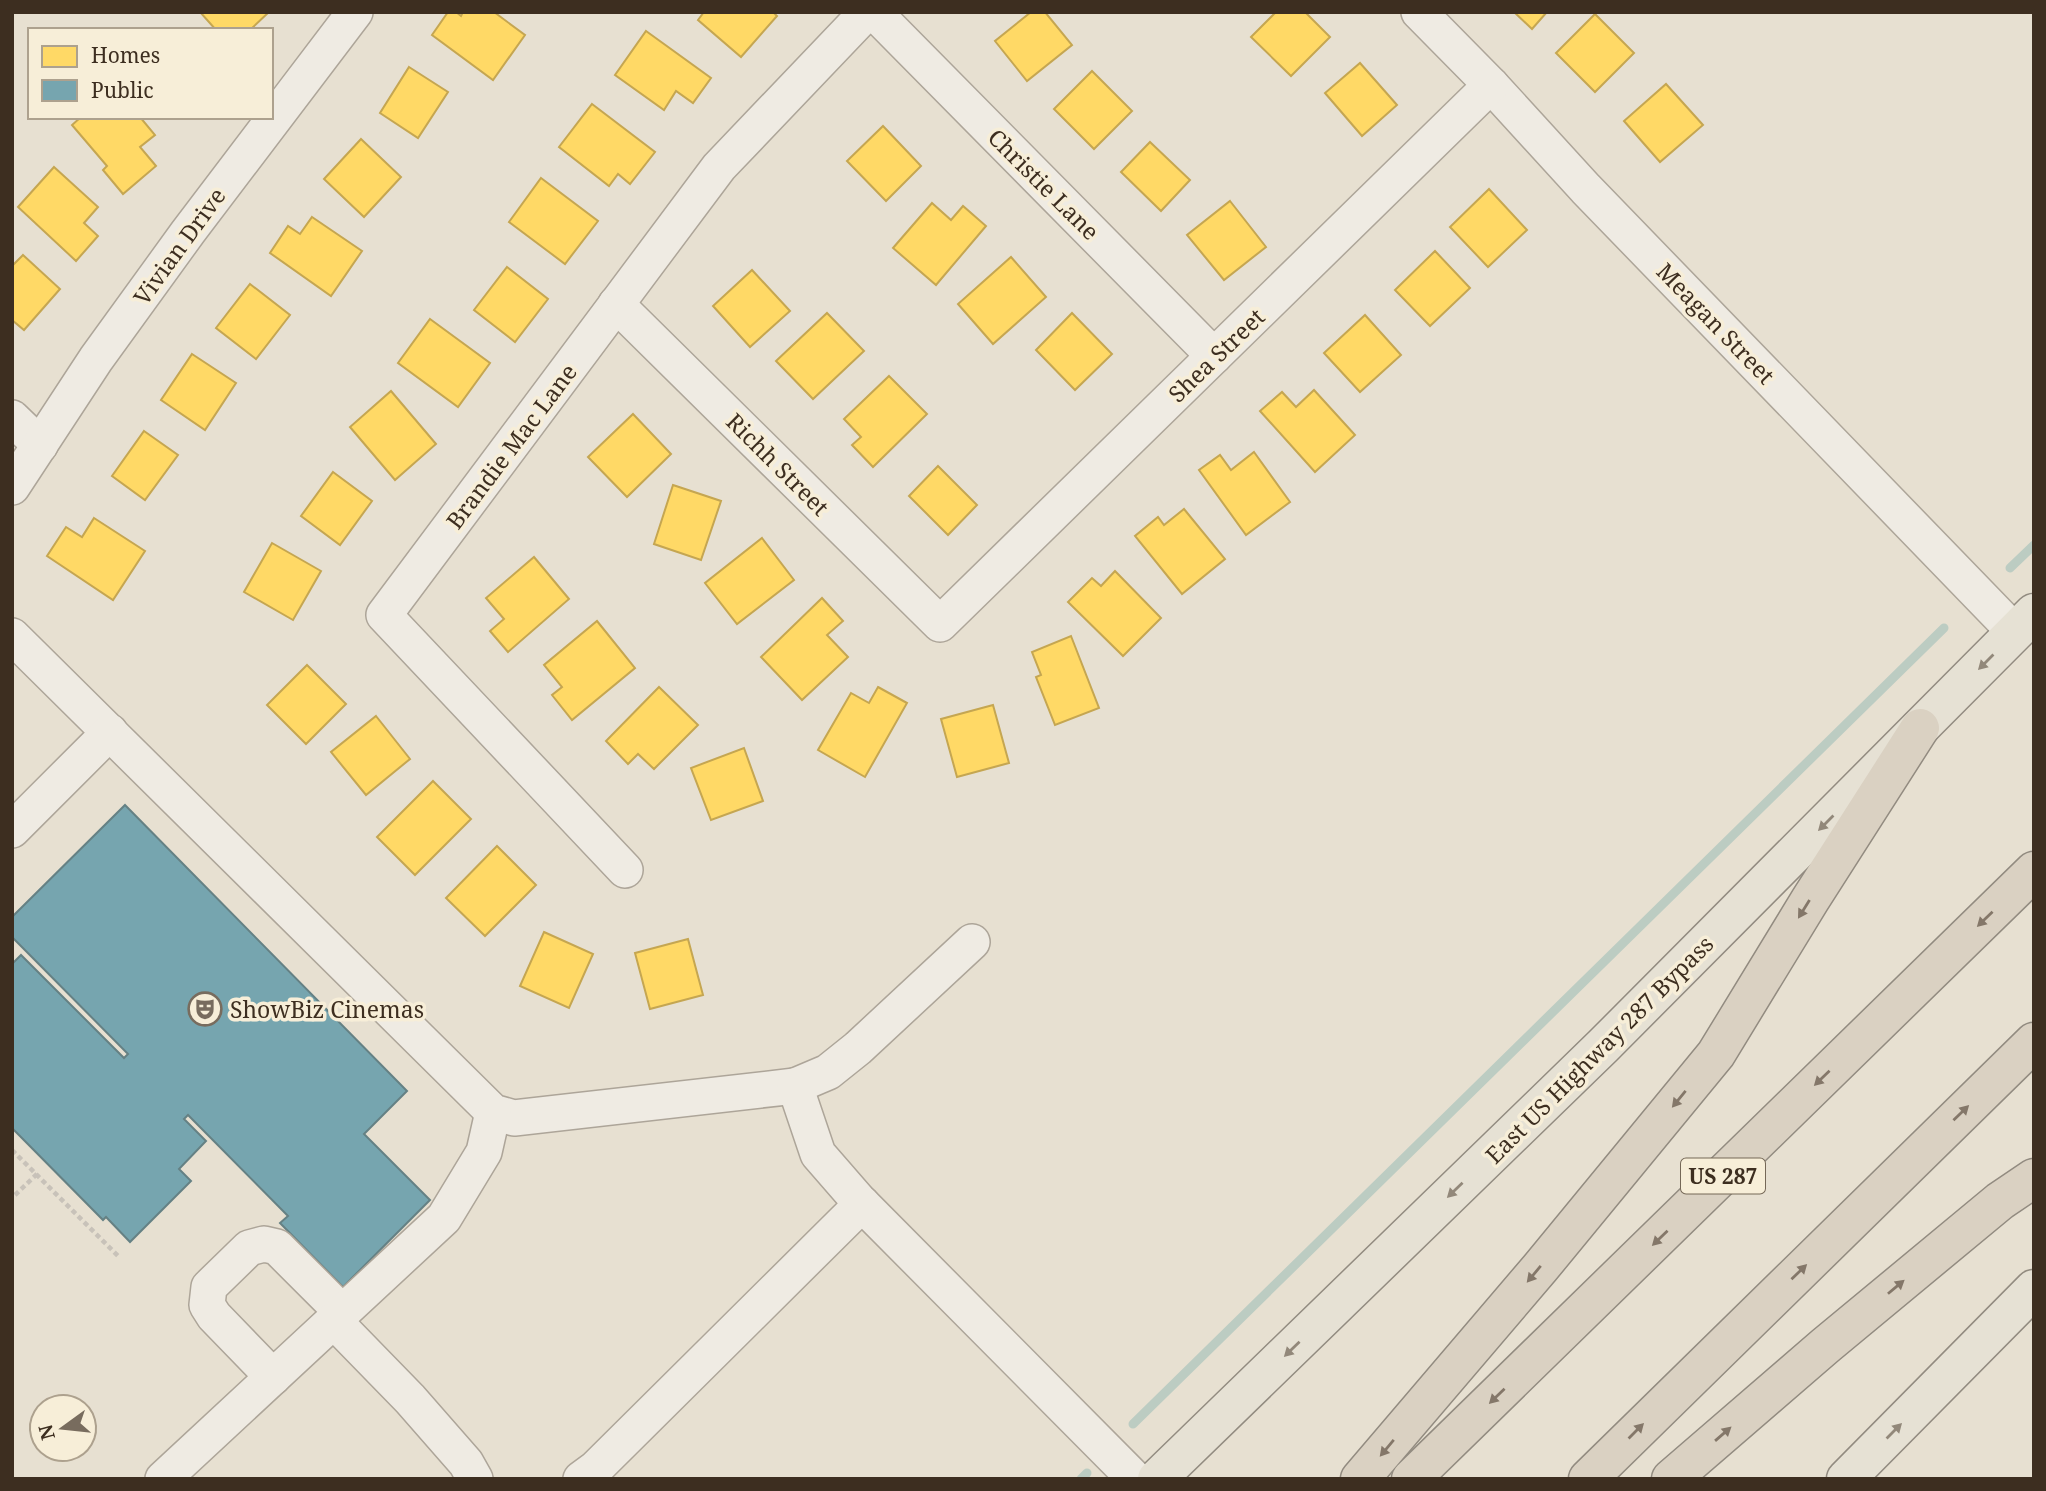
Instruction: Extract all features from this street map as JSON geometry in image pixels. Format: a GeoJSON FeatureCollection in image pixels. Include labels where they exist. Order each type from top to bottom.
{"type":"FeatureCollection","features":[{"type":"Feature","properties":{"kind":"highway"},"geometry":{"type":"LineString","coordinates":[[1360,1479],[1540,1268],[1716,1054],[1920,728]]}},
{"type":"Feature","properties":{"kind":"highway","name":"US 287"},"geometry":{"type":"LineString","coordinates":[[1411,1479],[2034,872]]}},
{"type":"Feature","properties":{"kind":"highway"},"geometry":{"type":"LineString","coordinates":[[1588,1479],[2034,1042]]}},
{"type":"Feature","properties":{"kind":"highway"},"geometry":{"type":"LineString","coordinates":[[1671,1479],[2000,1201],[2034,1178]]}},
{"type":"Feature","properties":{"kind":"main road","name":"East US Highway 287 Bypass"},"geometry":{"type":"LineString","coordinates":[[1157,1479],[1604,1046],[2024,623]]}},
{"type":"Feature","properties":{"kind":"main road"},"geometry":{"type":"LineString","coordinates":[[1846,1479],[2034,1289]]}},
{"type":"Feature","properties":{"kind":"street","name":"Vivian Drive"},"geometry":{"type":"LineString","coordinates":[[12,487],[96,359],[355,12]]}},
{"type":"Feature","properties":{"kind":"street","name":"Brandie Mac Lane"},"geometry":{"type":"LineString","coordinates":[[625,870],[384,615],[719,167],[867,12]]}},
{"type":"Feature","properties":{"kind":"street","name":"Christie Lane"},"geometry":{"type":"LineString","coordinates":[[874,12],[1214,356]]}},
{"type":"Feature","properties":{"kind":"street","name":"Meagan Street"},"geometry":{"type":"LineString","coordinates":[[1419,12],[1491,85],[1586,189],[2024,623]]}},
{"type":"Feature","properties":{"kind":"street","name":"Shea Street"},"geometry":{"type":"LineString","coordinates":[[940,624],[1491,85]]}},
{"type":"Feature","properties":{"kind":"street","name":"Richh Street"},"geometry":{"type":"LineString","coordinates":[[616,304],[940,624]]}},
{"type":"Feature","properties":{"kind":"street"},"geometry":{"type":"LineString","coordinates":[[12,418],[40,445]]}},
{"type":"Feature","properties":{"kind":"street"},"geometry":{"type":"LineString","coordinates":[[12,636],[493,1112],[514,1118],[795,1086],[828,1072],[848,1056],[972,942]]}},
{"type":"Feature","properties":{"kind":"street"},"geometry":{"type":"LineString","coordinates":[[12,830],[110,732]]}},
{"type":"Feature","properties":{"kind":"street"},"geometry":{"type":"LineString","coordinates":[[795,1086],[818,1154],[862,1204],[1135,1479]]}},
{"type":"Feature","properties":{"kind":"street"},"geometry":{"type":"LineString","coordinates":[[163,1479],[444,1217],[484,1152],[493,1112]]}},
{"type":"Feature","properties":{"kind":"street"},"geometry":{"type":"LineString","coordinates":[[581,1479],[596,1468],[862,1204]]}},
{"type":"Feature","properties":{"kind":"street"},"geometry":{"type":"LineString","coordinates":[[273,1377],[214,1317],[207,1305],[209,1287],[249,1248],[264,1244],[277,1247],[466,1463],[475,1479]]}},
{"type":"Feature","properties":{"kind":"path"},"geometry":{"type":"LineString","coordinates":[[12,1150],[120,1258]]}},
{"type":"Feature","properties":{"kind":"path"},"geometry":{"type":"LineString","coordinates":[[15,1195],[37,1174]]}},
{"type":"Feature","properties":{"kind":"building: Homes"},"geometry":{"type":"Polygon","coordinates":[[[200,12],[269,12],[252,28],[214,28],[200,12]]]}},
{"type":"Feature","properties":{"kind":"building: Homes"},"geometry":{"type":"Polygon","coordinates":[[[448,12],[456,12],[461,16],[463,12],[494,12],[525,35],[493,80],[432,35],[448,12]]]}},
{"type":"Feature","properties":{"kind":"building: Homes"},"geometry":{"type":"Polygon","coordinates":[[[704,12],[773,12],[777,16],[741,57],[698,20],[704,12]]]}},
{"type":"Feature","properties":{"kind":"building: Homes"},"geometry":{"type":"Polygon","coordinates":[[[1031,12],[1045,12],[1072,45],[1027,81],[995,41],[1031,12]]]}},
{"type":"Feature","properties":{"kind":"building: Homes"},"geometry":{"type":"Polygon","coordinates":[[[1276,12],[1305,12],[1330,37],[1291,76],[1251,37],[1276,12]]]}},
{"type":"Feature","properties":{"kind":"building: Homes"},"geometry":{"type":"Polygon","coordinates":[[[1514,12],[1547,12],[1532,29],[1514,12]]]}},
{"type":"Feature","properties":{"kind":"building: Homes"},"geometry":{"type":"Polygon","coordinates":[[[1595,14],[1634,53],[1595,92],[1556,53],[1595,14]]]}},
{"type":"Feature","properties":{"kind":"building: Homes"},"geometry":{"type":"Polygon","coordinates":[[[646,31],[711,78],[693,103],[676,91],[664,110],[615,75],[646,31]]]}},
{"type":"Feature","properties":{"kind":"building: Homes"},"geometry":{"type":"Polygon","coordinates":[[[1360,63],[1397,105],[1362,136],[1325,93],[1360,63]]]}},
{"type":"Feature","properties":{"kind":"building: Homes"},"geometry":{"type":"Polygon","coordinates":[[[409,67],[448,92],[418,138],[380,113],[409,67]]]}},
{"type":"Feature","properties":{"kind":"building: Homes"},"geometry":{"type":"Polygon","coordinates":[[[1092,71],[1132,111],[1094,149],[1054,109],[1092,71]]]}},
{"type":"Feature","properties":{"kind":"building: Homes"},"geometry":{"type":"Polygon","coordinates":[[[1666,84],[1703,125],[1660,162],[1624,121],[1666,84]]]}},
{"type":"Feature","properties":{"kind":"building: Homes"},"geometry":{"type":"Polygon","coordinates":[[[592,104],[655,152],[630,184],[618,174],[609,186],[559,147],[592,104]]]}},
{"type":"Feature","properties":{"kind":"building: Homes"},"geometry":{"type":"Polygon","coordinates":[[[79,119],[142,119],[155,135],[140,147],[156,166],[123,194],[103,170],[107,166],[72,125],[79,119]]]}},
{"type":"Feature","properties":{"kind":"building: Homes"},"geometry":{"type":"Polygon","coordinates":[[[883,126],[921,166],[886,201],[847,161],[883,126]]]}},
{"type":"Feature","properties":{"kind":"building: Homes"},"geometry":{"type":"Polygon","coordinates":[[[361,139],[401,177],[364,217],[324,179],[361,139]]]}},
{"type":"Feature","properties":{"kind":"building: Homes"},"geometry":{"type":"Polygon","coordinates":[[[1150,142],[1190,180],[1161,211],[1121,172],[1150,142]]]}},
{"type":"Feature","properties":{"kind":"building: Homes"},"geometry":{"type":"Polygon","coordinates":[[[54,167],[98,207],[84,223],[98,236],[76,261],[18,207],[54,167]]]}},
{"type":"Feature","properties":{"kind":"building: Homes"},"geometry":{"type":"Polygon","coordinates":[[[541,178],[598,221],[565,264],[509,222],[541,178]]]}},
{"type":"Feature","properties":{"kind":"building: Homes"},"geometry":{"type":"Polygon","coordinates":[[[1489,189],[1527,230],[1488,267],[1450,227],[1489,189]]]}},
{"type":"Feature","properties":{"kind":"building: Homes"},"geometry":{"type":"Polygon","coordinates":[[[1230,201],[1266,247],[1224,280],[1187,235],[1230,201]]]}},
{"type":"Feature","properties":{"kind":"building: Homes"},"geometry":{"type":"Polygon","coordinates":[[[932,203],[951,220],[963,206],[986,226],[936,285],[893,248],[932,203]]]}},
{"type":"Feature","properties":{"kind":"building: Homes"},"geometry":{"type":"Polygon","coordinates":[[[312,217],[362,251],[331,296],[270,253],[288,226],[300,234],[312,217]]]}},
{"type":"Feature","properties":{"kind":"building: Homes"},"geometry":{"type":"Polygon","coordinates":[[[1435,251],[1470,288],[1430,326],[1395,290],[1435,251]]]}},
{"type":"Feature","properties":{"kind":"building: Homes"},"geometry":{"type":"Polygon","coordinates":[[[23,255],[60,289],[24,330],[12,320],[12,266],[23,255]]]}},
{"type":"Feature","properties":{"kind":"building: Homes"},"geometry":{"type":"Polygon","coordinates":[[[1011,257],[1046,297],[993,344],[958,304],[1011,257]]]}},
{"type":"Feature","properties":{"kind":"building: Homes"},"geometry":{"type":"Polygon","coordinates":[[[507,267],[548,299],[515,342],[474,310],[507,267]]]}},
{"type":"Feature","properties":{"kind":"building: Homes"},"geometry":{"type":"Polygon","coordinates":[[[752,270],[790,311],[750,347],[713,306],[752,270]]]}},
{"type":"Feature","properties":{"kind":"building: Homes"},"geometry":{"type":"Polygon","coordinates":[[[250,284],[290,315],[256,359],[216,328],[250,284]]]}},
{"type":"Feature","properties":{"kind":"building: Homes"},"geometry":{"type":"Polygon","coordinates":[[[827,313],[864,351],[813,399],[776,361],[827,313]]]}},
{"type":"Feature","properties":{"kind":"building: Homes"},"geometry":{"type":"Polygon","coordinates":[[[1072,313],[1112,354],[1075,390],[1036,350],[1072,313]]]}},
{"type":"Feature","properties":{"kind":"building: Homes"},"geometry":{"type":"Polygon","coordinates":[[[1365,315],[1401,355],[1360,392],[1324,353],[1365,315]]]}},
{"type":"Feature","properties":{"kind":"building: Homes"},"geometry":{"type":"Polygon","coordinates":[[[430,319],[490,363],[458,407],[398,363],[430,319]]]}},
{"type":"Feature","properties":{"kind":"building: Homes"},"geometry":{"type":"Polygon","coordinates":[[[192,354],[236,383],[205,430],[161,400],[192,354]]]}},
{"type":"Feature","properties":{"kind":"building: Homes"},"geometry":{"type":"Polygon","coordinates":[[[889,376],[927,414],[873,467],[852,445],[861,437],[844,419],[889,376]]]}},
{"type":"Feature","properties":{"kind":"building: Homes"},"geometry":{"type":"Polygon","coordinates":[[[1314,390],[1355,435],[1315,472],[1260,411],[1282,392],[1296,407],[1314,390]]]}},
{"type":"Feature","properties":{"kind":"building: Homes"},"geometry":{"type":"Polygon","coordinates":[[[391,391],[436,444],[395,480],[350,427],[391,391]]]}},
{"type":"Feature","properties":{"kind":"building: Homes"},"geometry":{"type":"Polygon","coordinates":[[[633,414],[671,454],[627,497],[588,457],[633,414]]]}},
{"type":"Feature","properties":{"kind":"building: Homes"},"geometry":{"type":"Polygon","coordinates":[[[144,431],[178,455],[145,500],[112,476],[144,431]]]}},
{"type":"Feature","properties":{"kind":"building: Homes"},"geometry":{"type":"Polygon","coordinates":[[[1254,452],[1290,502],[1246,535],[1199,470],[1220,455],[1231,470],[1254,452]]]}},
{"type":"Feature","properties":{"kind":"building: Homes"},"geometry":{"type":"Polygon","coordinates":[[[938,466],[977,505],[948,535],[909,496],[938,466]]]}},
{"type":"Feature","properties":{"kind":"building: Homes"},"geometry":{"type":"Polygon","coordinates":[[[333,472],[372,501],[340,545],[301,516],[333,472]]]}},
{"type":"Feature","properties":{"kind":"building: Homes"},"geometry":{"type":"Polygon","coordinates":[[[673,485],[721,501],[701,560],[654,544],[673,485]]]}},
{"type":"Feature","properties":{"kind":"building: Homes"},"geometry":{"type":"Polygon","coordinates":[[[1184,509],[1225,559],[1182,594],[1135,536],[1158,517],[1164,525],[1184,509]]]}},
{"type":"Feature","properties":{"kind":"building: Homes"},"geometry":{"type":"Polygon","coordinates":[[[94,518],[145,551],[113,600],[47,556],[66,527],[82,537],[94,518]]]}},
{"type":"Feature","properties":{"kind":"building: Homes"},"geometry":{"type":"Polygon","coordinates":[[[762,538],[794,580],[737,624],[705,583],[762,538]]]}},
{"type":"Feature","properties":{"kind":"building: Homes"},"geometry":{"type":"Polygon","coordinates":[[[272,543],[321,571],[293,620],[244,592],[272,543]]]}},
{"type":"Feature","properties":{"kind":"building: Homes"},"geometry":{"type":"Polygon","coordinates":[[[534,557],[569,599],[508,652],[490,631],[504,619],[486,598],[534,557]]]}},
{"type":"Feature","properties":{"kind":"building: Homes"},"geometry":{"type":"Polygon","coordinates":[[[1115,571],[1161,618],[1123,656],[1068,602],[1092,578],[1101,586],[1115,571]]]}},
{"type":"Feature","properties":{"kind":"building: Homes"},"geometry":{"type":"Polygon","coordinates":[[[822,598],[843,621],[827,635],[848,657],[802,700],[761,657],[822,598]]]}},
{"type":"Feature","properties":{"kind":"building: Homes"},"geometry":{"type":"Polygon","coordinates":[[[597,621],[635,668],[572,720],[552,695],[562,687],[544,665],[597,621]]]}},
{"type":"Feature","properties":{"kind":"building: Homes"},"geometry":{"type":"Polygon","coordinates":[[[1071,636],[1099,708],[1055,725],[1036,677],[1041,675],[1032,652],[1071,636]]]}},
{"type":"Feature","properties":{"kind":"building: Homes"},"geometry":{"type":"Polygon","coordinates":[[[307,665],[346,704],[306,744],[267,705],[307,665]]]}},
{"type":"Feature","properties":{"kind":"building: Homes"},"geometry":{"type":"Polygon","coordinates":[[[659,687],[698,725],[654,769],[638,754],[628,764],[606,741],[659,687]]]}},
{"type":"Feature","properties":{"kind":"building: Homes"},"geometry":{"type":"Polygon","coordinates":[[[878,687],[907,703],[865,777],[818,750],[851,693],[869,703],[878,687]]]}},
{"type":"Feature","properties":{"kind":"building: Homes"},"geometry":{"type":"Polygon","coordinates":[[[993,705],[1009,763],[957,777],[941,719],[993,705]]]}},
{"type":"Feature","properties":{"kind":"building: Homes"},"geometry":{"type":"Polygon","coordinates":[[[376,716],[410,759],[366,795],[331,752],[376,716]]]}},
{"type":"Feature","properties":{"kind":"building: Homes"},"geometry":{"type":"Polygon","coordinates":[[[744,748],[763,801],[711,820],[691,768],[744,748]]]}},
{"type":"Feature","properties":{"kind":"building: Homes"},"geometry":{"type":"Polygon","coordinates":[[[433,781],[471,819],[415,875],[377,837],[433,781]]]}},
{"type":"Feature","properties":{"kind":"building: Homes"},"geometry":{"type":"Polygon","coordinates":[[[497,846],[536,885],[485,936],[446,898],[497,846]]]}},
{"type":"Feature","properties":{"kind":"building: Homes"},"geometry":{"type":"Polygon","coordinates":[[[544,932],[593,954],[569,1008],[520,986],[544,932]]]}},
{"type":"Feature","properties":{"kind":"building: Homes"},"geometry":{"type":"Polygon","coordinates":[[[688,939],[703,995],[650,1009],[635,953],[688,939]]]}},
{"type":"Feature","properties":{"kind":"building: Public","name":"ShowBiz Cinemas"},"geometry":{"type":"Polygon","coordinates":[[[125,805],[407,1091],[364,1134],[430,1200],[343,1287],[280,1223],[288,1216],[188,1115],[184,1119],[206,1141],[179,1169],[191,1181],[130,1242],[106,1217],[103,1220],[12,1128],[12,964],[21,955],[124,1058],[128,1054],[12,937],[12,917],[125,805]]]}},
{"type":"Feature","properties":{"kind":"waterway"},"geometry":{"type":"LineString","coordinates":[[2010,568],[2034,545]]}},
{"type":"Feature","properties":{"kind":"waterway"},"geometry":{"type":"LineString","coordinates":[[1133,1424],[1944,628]]}},
{"type":"Feature","properties":{"kind":"waterway"},"geometry":{"type":"LineString","coordinates":[[1081,1479],[1087,1473]]}},
{"type":"Feature","properties":{"kind":"place","name":"ShowBiz Cinemas"},"geometry":{"type":"Point","coordinates":[205,1009]}}]}
